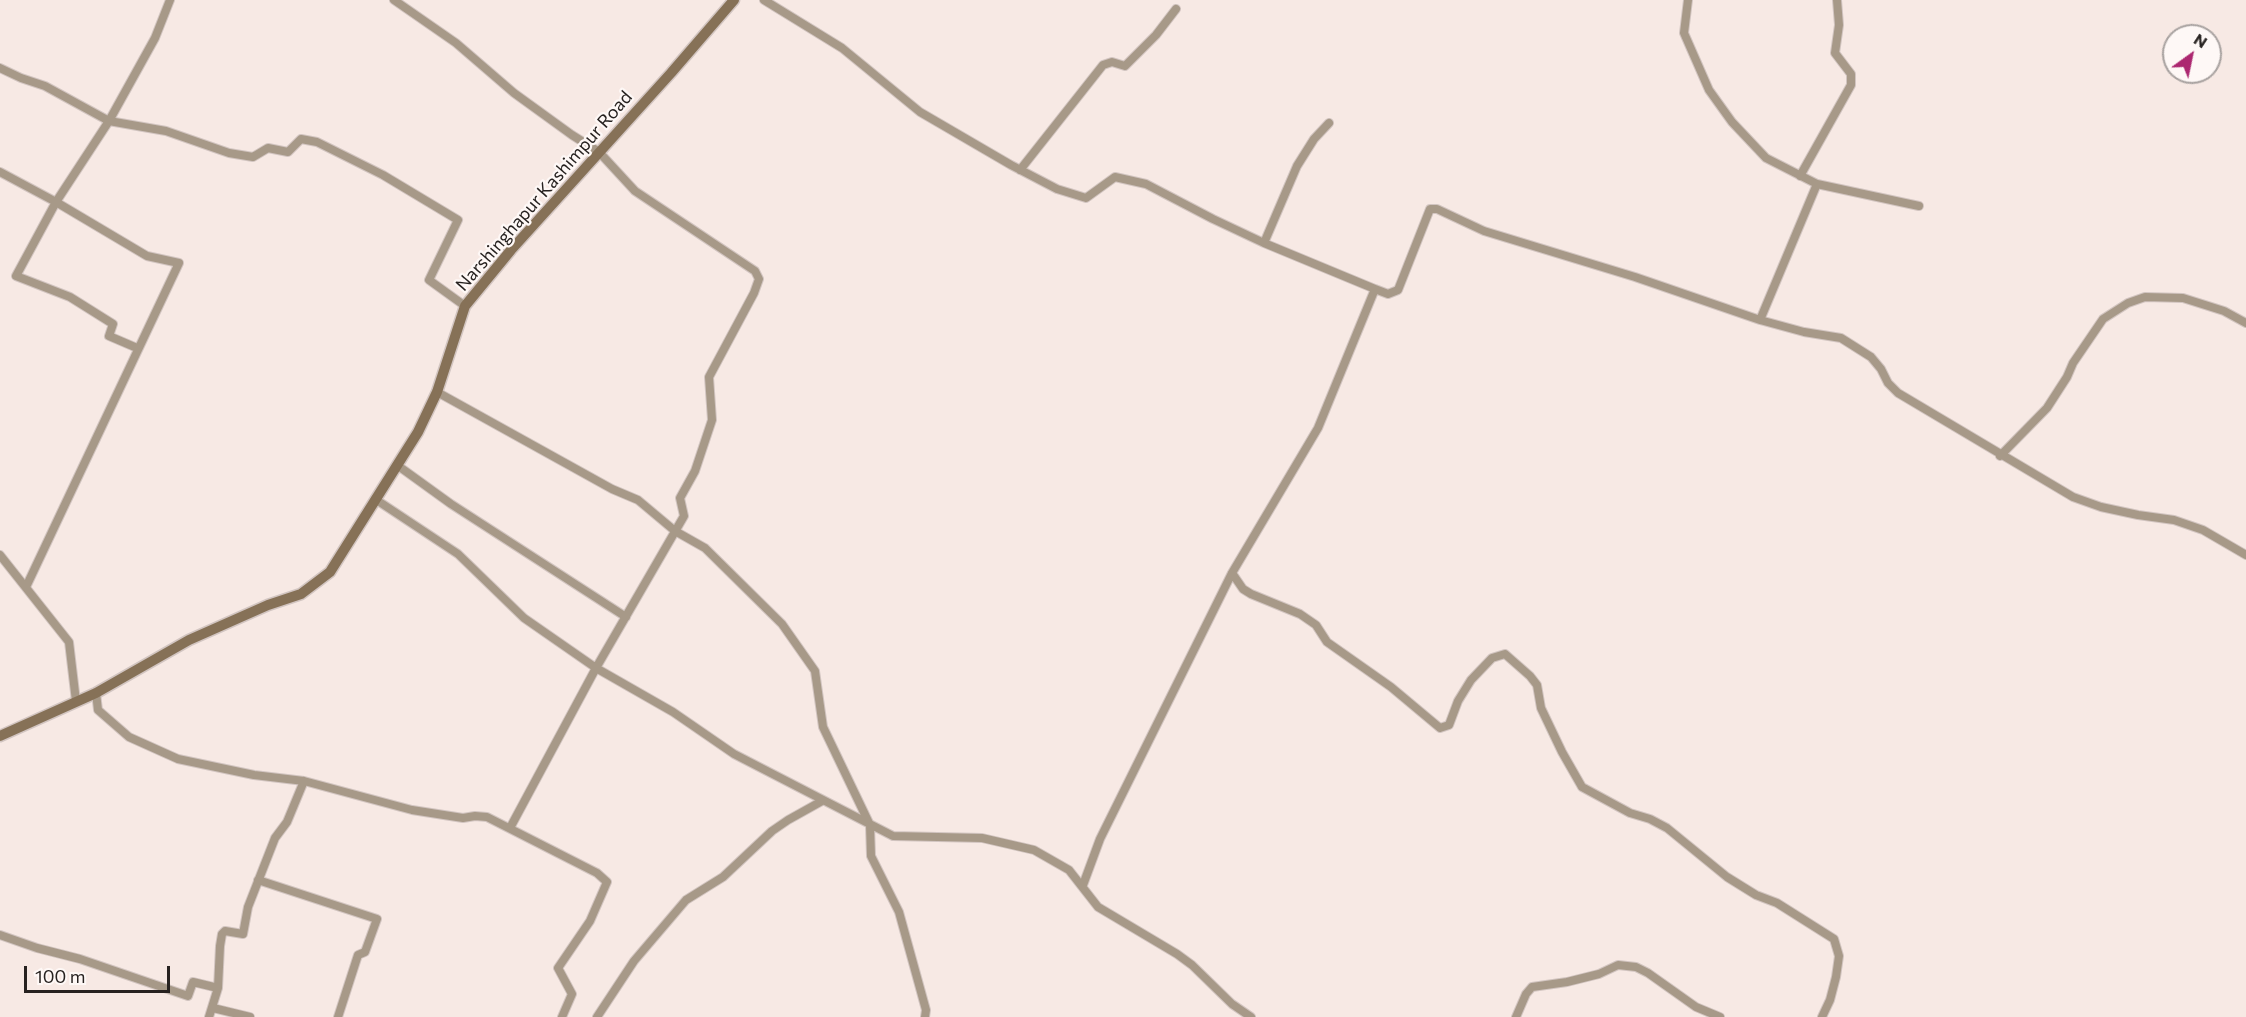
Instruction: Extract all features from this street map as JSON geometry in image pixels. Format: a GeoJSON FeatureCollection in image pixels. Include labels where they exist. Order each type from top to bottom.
{"type":"FeatureCollection","features":[{"type":"Feature","properties":{"kind":"street"},"geometry":{"type":"LineString","coordinates":[[137,348],[109,336],[113,324],[70,297],[16,276],[56,202],[110,121],[155,38],[170,0]]}},
{"type":"Feature","properties":{"kind":"street"},"geometry":{"type":"LineString","coordinates":[[393,0],[456,43],[514,93],[599,152],[635,191],[755,271],[759,279],[710,377],[712,420],[695,471],[680,498],[684,516],[596,668],[510,828]]}},
{"type":"Feature","properties":{"kind":"street","name":"Narshinghapur Kashimpur Road"},"geometry":{"type":"LineString","coordinates":[[0,736],[96,693],[189,640],[268,605],[301,594],[330,572],[418,432],[437,392],[465,306],[510,250],[734,0]]}},
{"type":"Feature","properties":{"kind":"street"},"geometry":{"type":"LineString","coordinates":[[764,0],[842,48],[920,112],[1020,170],[1058,189],[1086,198],[1115,177],[1146,184],[1264,243],[1388,294],[1398,290],[1430,209],[1437,209],[1484,231],[1760,320],[1804,332],[1833,336],[1850,343],[1871,357],[1881,369],[1888,383],[1898,393],[2000,456],[2084,502],[2138,515],[2174,520],[2203,530],[2246,555]]}},
{"type":"Feature","properties":{"kind":"street"},"geometry":{"type":"LineString","coordinates":[[1689,0],[1684,33],[1709,90],[1732,122],[1766,158],[1817,184],[1919,206]]}},
{"type":"Feature","properties":{"kind":"street"},"geometry":{"type":"LineString","coordinates":[[1800,176],[1851,85],[1851,74],[1835,53],[1839,25],[1837,0]]}},
{"type":"Feature","properties":{"kind":"street"},"geometry":{"type":"LineString","coordinates":[[1020,170],[1104,65],[1112,62],[1125,66],[1156,35],[1176,9]]}},
{"type":"Feature","properties":{"kind":"street"},"geometry":{"type":"LineString","coordinates":[[0,68],[45,86],[110,121],[166,131],[229,153],[253,157],[268,148],[288,152],[301,139],[317,142],[383,175],[458,220],[429,280],[465,306]]}},
{"type":"Feature","properties":{"kind":"street"},"geometry":{"type":"LineString","coordinates":[[1264,243],[1297,166],[1314,139],[1329,123]]}},
{"type":"Feature","properties":{"kind":"street"},"geometry":{"type":"LineString","coordinates":[[0,172],[147,256],[179,263],[26,587]]}},
{"type":"Feature","properties":{"kind":"street"},"geometry":{"type":"LineString","coordinates":[[1760,320],[1817,184]]}},
{"type":"Feature","properties":{"kind":"street"},"geometry":{"type":"LineString","coordinates":[[1083,885],[1100,839],[1232,573],[1318,428],[1375,289]]}},
{"type":"Feature","properties":{"kind":"street"},"geometry":{"type":"LineString","coordinates":[[2000,456],[2047,408],[2067,377],[2073,363],[2103,320],[2128,303],[2145,297],[2183,298],[2224,311],[2246,323]]}},
{"type":"Feature","properties":{"kind":"street"},"geometry":{"type":"LineString","coordinates":[[437,392],[602,483],[638,500],[675,531],[705,548],[782,624],[815,672],[824,727],[870,825],[871,856],[899,912],[926,1010],[925,1017]]}},
{"type":"Feature","properties":{"kind":"street"},"geometry":{"type":"LineString","coordinates":[[397,465],[452,504],[626,617]]}},
{"type":"Feature","properties":{"kind":"street"},"geometry":{"type":"LineString","coordinates":[[375,499],[458,554],[524,618],[596,668],[673,712],[734,754],[893,836],[982,838],[1034,850],[1069,870],[1098,907],[1178,954],[1232,1004],[1251,1017]]}},
{"type":"Feature","properties":{"kind":"street"},"geometry":{"type":"LineString","coordinates":[[0,555],[69,642],[76,701]]}},
{"type":"Feature","properties":{"kind":"street"},"geometry":{"type":"LineString","coordinates":[[1232,573],[1243,589],[1251,594],[1299,614],[1316,625],[1327,642],[1391,687],[1440,728],[1449,725],[1458,700],[1471,680],[1492,658],[1504,654],[1530,675],[1537,685],[1541,708],[1582,787],[1630,813],[1650,819],[1667,828],[1727,877],[1756,895],[1777,903],[1834,939],[1839,956],[1836,977],[1830,1000],[1822,1017]]}},
{"type":"Feature","properties":{"kind":"street"},"geometry":{"type":"LineString","coordinates":[[96,693],[98,710],[129,737],[177,759],[254,775],[304,781],[412,810],[463,818],[488,817],[597,873],[607,882],[590,921],[558,968],[572,994],[562,1017]]}},
{"type":"Feature","properties":{"kind":"street"},"geometry":{"type":"LineString","coordinates":[[210,1017],[218,988],[222,934],[225,931],[243,934],[248,907],[274,838],[287,822],[304,781]]}},
{"type":"Feature","properties":{"kind":"street"},"geometry":{"type":"LineString","coordinates":[[597,1017],[634,961],[686,900],[723,877],[772,831],[822,801]]}},
{"type":"Feature","properties":{"kind":"street"},"geometry":{"type":"LineString","coordinates":[[258,880],[377,919],[365,952],[358,955],[338,1017]]}},
{"type":"Feature","properties":{"kind":"street"},"geometry":{"type":"LineString","coordinates":[[0,935],[37,948],[80,959],[188,996],[194,982],[218,988]]}},
{"type":"Feature","properties":{"kind":"street"},"geometry":{"type":"LineString","coordinates":[[1516,1017],[1526,994],[1532,987],[1588,977],[1618,965],[1636,967],[1648,973],[1696,1007],[1720,1017]]}},
{"type":"Feature","properties":{"kind":"street"},"geometry":{"type":"LineString","coordinates":[[213,1008],[250,1017]]}}]}
